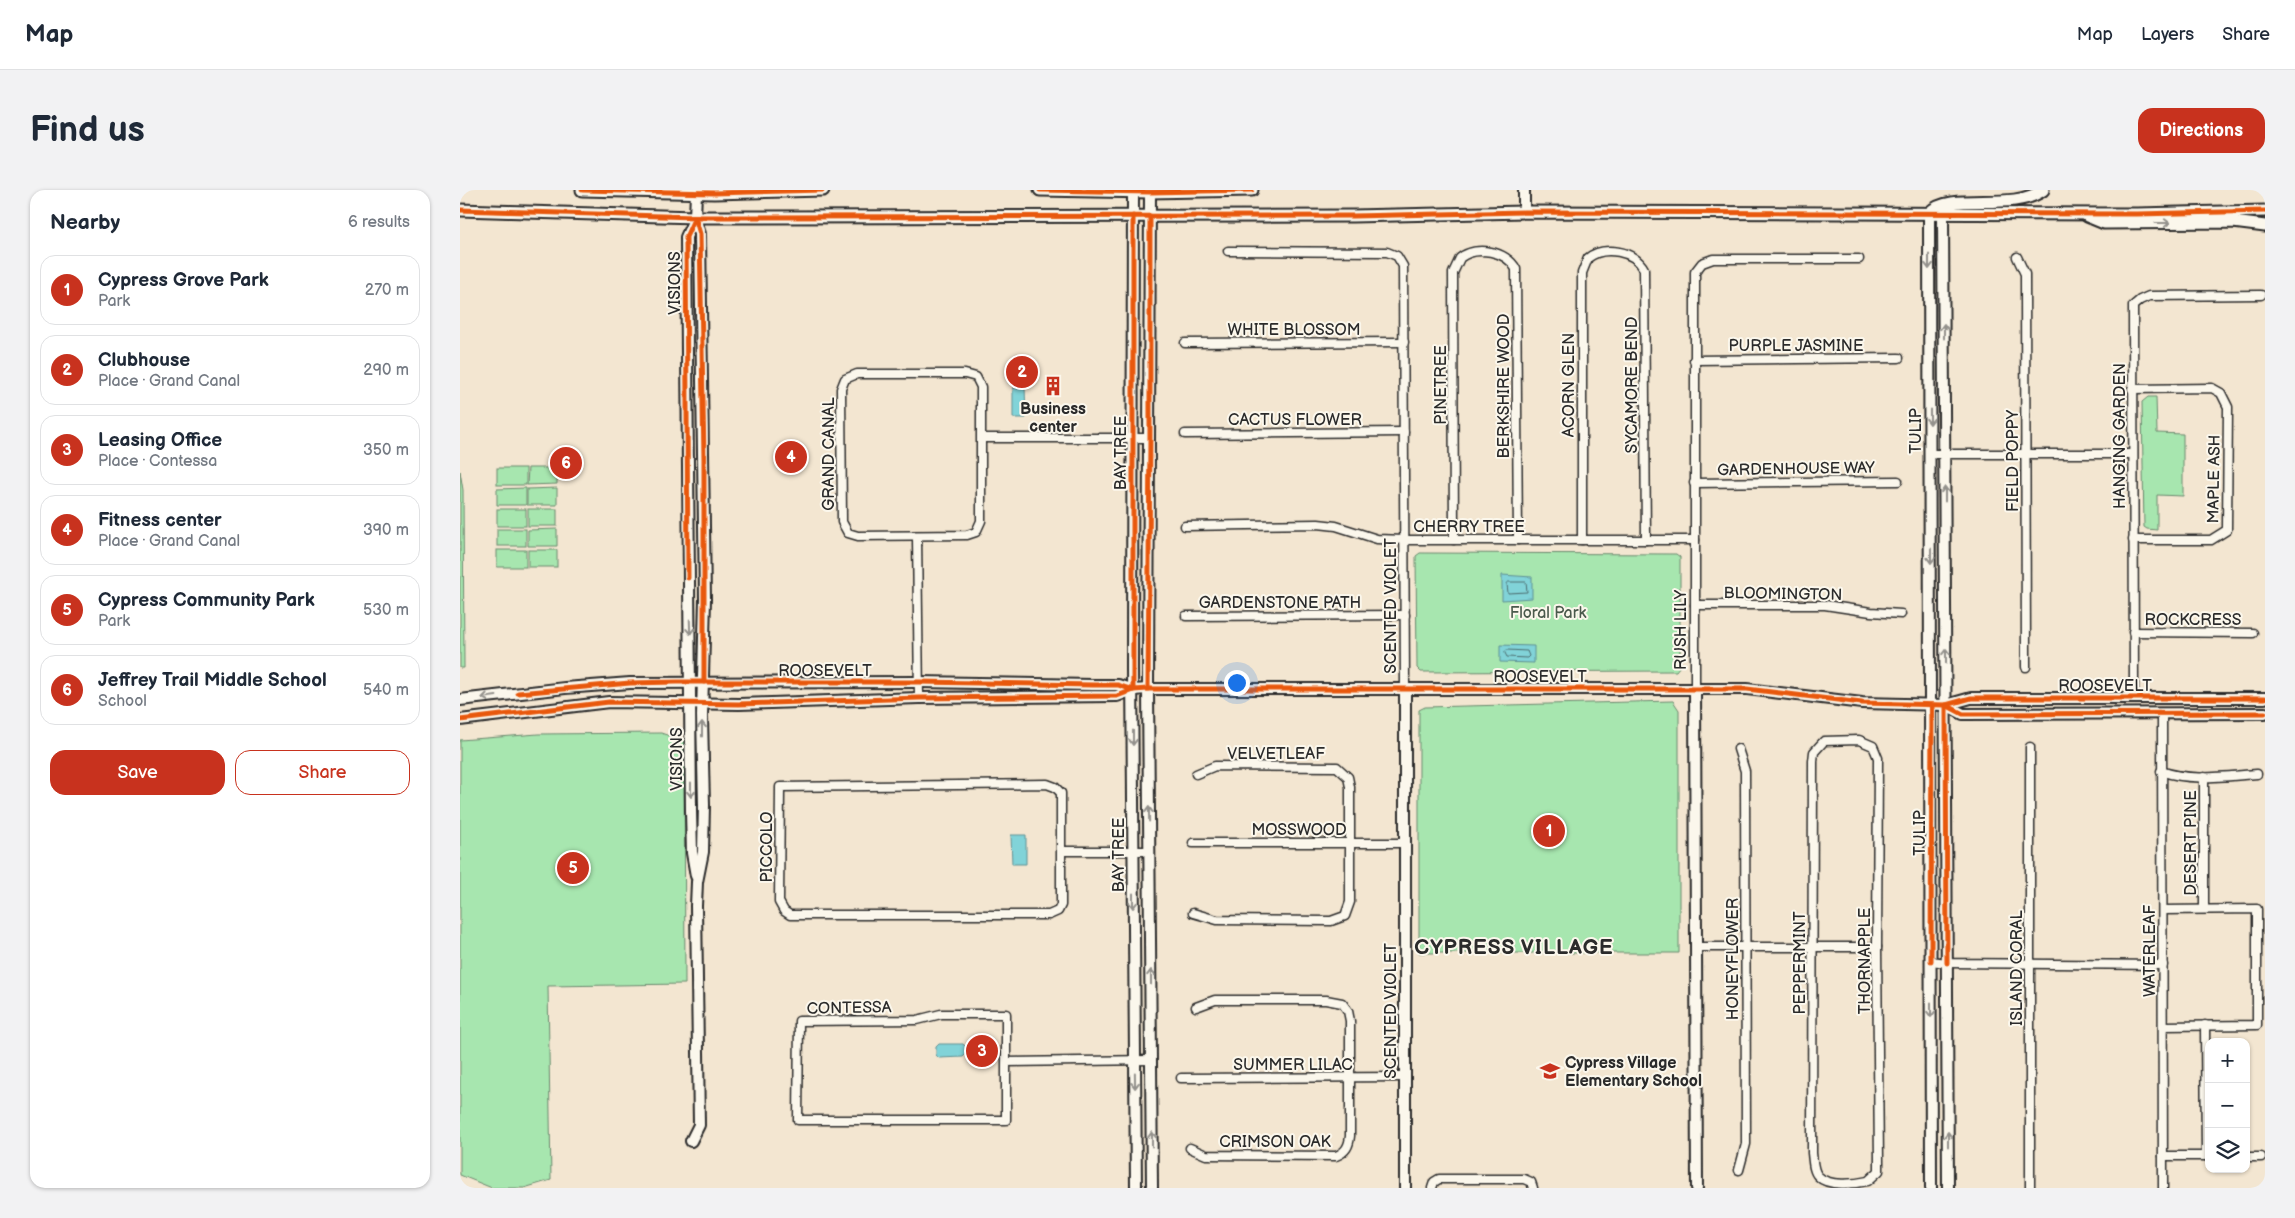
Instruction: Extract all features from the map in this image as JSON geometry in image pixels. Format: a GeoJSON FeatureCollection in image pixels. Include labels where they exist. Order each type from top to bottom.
{"type":"FeatureCollection","features":[{"type":"Feature","properties":{"kind":"main road"},"geometry":{"type":"LineString","coordinates":[[582,190],[696,192],[823,190]]}},
{"type":"Feature","properties":{"kind":"main road"},"geometry":{"type":"LineString","coordinates":[[1040,190],[1150,192],[1252,190]]}},
{"type":"Feature","properties":{"kind":"main road"},"geometry":{"type":"LineString","coordinates":[[1929,213],[1935,207],[1949,202],[2017,201],[2028,198],[2043,190]]}},
{"type":"Feature","properties":{"kind":"main road"},"geometry":{"type":"LineString","coordinates":[[460,210],[695,217],[1353,216],[1524,212],[2081,213],[2265,211]]}},
{"type":"Feature","properties":{"kind":"main road"},"geometry":{"type":"LineString","coordinates":[[2081,213],[2104,223],[2233,222],[2265,226]]}},
{"type":"Feature","properties":{"kind":"street"},"geometry":{"type":"LineString","coordinates":[[1524,190],[1524,212]]}},
{"type":"Feature","properties":{"kind":"street","name":"BAY TREE"},"geometry":{"type":"LineString","coordinates":[[1133,191],[1133,850],[1136,1188]]}},
{"type":"Feature","properties":{"kind":"street","name":"VISIONS"},"geometry":{"type":"LineString","coordinates":[[696,192],[695,217],[700,234],[705,599],[703,852],[697,882]]}},
{"type":"Feature","properties":{"kind":"street","name":"BAY TREE"},"geometry":{"type":"LineString","coordinates":[[1150,192],[1148,688],[1152,1188]]}},
{"type":"Feature","properties":{"kind":"street","name":"TULIP"},"geometry":{"type":"LineString","coordinates":[[1929,213],[1932,705],[1931,1188]]}},
{"type":"Feature","properties":{"kind":"street","name":"TULIP"},"geometry":{"type":"LineString","coordinates":[[1943,213],[1948,1188]]}},
{"type":"Feature","properties":{"kind":"street","name":"VISIONS"},"geometry":{"type":"LineString","coordinates":[[692,1141],[699,1125],[697,882],[692,853],[691,682],[687,533],[686,237],[695,217]]}},
{"type":"Feature","properties":{"kind":"street","name":"SCENTED VIOLET"},"geometry":{"type":"LineString","coordinates":[[1228,251],[1392,253],[1397,256],[1403,266],[1405,1188]]}},
{"type":"Feature","properties":{"kind":"street","name":"BERKSHIRE WOOD"},"geometry":{"type":"LineString","coordinates":[[1485,252],[1504,256],[1512,261],[1516,269],[1518,540]]}},
{"type":"Feature","properties":{"kind":"street","name":"PINETREE"},"geometry":{"type":"LineString","coordinates":[[1454,540],[1454,273],[1456,264],[1465,254],[1485,252]]}},
{"type":"Feature","properties":{"kind":"street","name":"SYCAMORE BEND"},"geometry":{"type":"LineString","coordinates":[[1613,252],[1632,256],[1640,260],[1644,269],[1646,540]]}},
{"type":"Feature","properties":{"kind":"street","name":"ACORN GLEN"},"geometry":{"type":"LineString","coordinates":[[1582,540],[1582,273],[1584,264],[1593,254],[1613,252]]}},
{"type":"Feature","properties":{"kind":"street","name":"FIELD POPPY"},"geometry":{"type":"LineString","coordinates":[[2017,257],[2025,274],[2026,667]]}},
{"type":"Feature","properties":{"kind":"street","name":"RUSH LILY"},"geometry":{"type":"LineString","coordinates":[[1696,1188],[1694,277],[1702,263],[1713,260],[1859,259]]}},
{"type":"Feature","properties":{"kind":"street","name":"HANGING GARDEN"},"geometry":{"type":"LineString","coordinates":[[2134,698],[2133,306],[2149,296],[2261,295]]}},
{"type":"Feature","properties":{"kind":"street","name":"WHITE BLOSSOM"},"geometry":{"type":"LineString","coordinates":[[1185,343],[1404,342]]}},
{"type":"Feature","properties":{"kind":"street","name":"PURPLE JASMINE"},"geometry":{"type":"LineString","coordinates":[[1694,360],[1899,358]]}},
{"type":"Feature","properties":{"kind":"street","name":"GRAND CANAL"},"geometry":{"type":"LineString","coordinates":[[857,374],[965,374],[976,377],[981,387],[981,438],[981,521],[976,532],[967,536],[858,536],[848,533],[842,522],[841,389],[845,379],[857,374]]}},
{"type":"Feature","properties":{"kind":"street","name":"MAPLE ASH"},"geometry":{"type":"LineString","coordinates":[[2132,389],[2212,388],[2221,393],[2228,407],[2227,530],[2211,540],[2133,540]]}},
{"type":"Feature","properties":{"kind":"street","name":"CACTUS FLOWER"},"geometry":{"type":"LineString","coordinates":[[1185,434],[1404,432]]}},
{"type":"Feature","properties":{"kind":"street"},"geometry":{"type":"LineString","coordinates":[[981,438],[1150,438]]}},
{"type":"Feature","properties":{"kind":"street"},"geometry":{"type":"LineString","coordinates":[[1930,454],[2132,454]]}},
{"type":"Feature","properties":{"kind":"street","name":"GARDENHOUSE WAY"},"geometry":{"type":"LineString","coordinates":[[1694,483],[1898,481]]}},
{"type":"Feature","properties":{"kind":"street","name":"CHERRY TREE"},"geometry":{"type":"LineString","coordinates":[[1185,526],[1318,524],[1336,526],[1377,539],[1405,540],[1695,540]]}},
{"type":"Feature","properties":{"kind":"street"},"geometry":{"type":"LineString","coordinates":[[917,536],[919,698]]}},
{"type":"Feature","properties":{"kind":"street","name":"BLOOMINGTON"},"geometry":{"type":"LineString","coordinates":[[1695,605],[1825,605],[1900,614]]}},
{"type":"Feature","properties":{"kind":"street","name":"GARDENSTONE PATH"},"geometry":{"type":"LineString","coordinates":[[1186,616],[1405,615]]}},
{"type":"Feature","properties":{"kind":"street","name":"ROCKCRESS"},"geometry":{"type":"LineString","coordinates":[[2134,632],[2253,633]]}},
{"type":"Feature","properties":{"kind":"street","name":"ROOSEVELT"},"geometry":{"type":"LineString","coordinates":[[460,700],[574,687],[630,683],[691,682],[919,682],[1118,685],[1133,690]]}},
{"type":"Feature","properties":{"kind":"street","name":"ROOSEVELT"},"geometry":{"type":"LineString","coordinates":[[460,720],[608,702],[738,704],[919,698],[1117,696],[1133,690],[1148,688],[1747,689],[1862,703],[1932,705],[1946,705],[1971,698],[2265,698]]}},
{"type":"Feature","properties":{"kind":"street","name":"ROOSEVELT"},"geometry":{"type":"LineString","coordinates":[[1946,705],[1963,714],[2265,713]]}},
{"type":"Feature","properties":{"kind":"street","name":"WATERLEAF"},"geometry":{"type":"LineString","coordinates":[[2162,714],[2163,1188]]}},
{"type":"Feature","properties":{"kind":"street","name":"THORNAPPLE"},"geometry":{"type":"LineString","coordinates":[[1842,740],[1866,742],[1873,746],[1878,758],[1879,1171],[1868,1182],[1845,1183]]}},
{"type":"Feature","properties":{"kind":"street","name":"PEPPERMINT"},"geometry":{"type":"LineString","coordinates":[[1842,740],[1824,741],[1814,752],[1812,947],[1813,1166],[1817,1176],[1826,1182],[1845,1183]]}},
{"type":"Feature","properties":{"kind":"street","name":"HONEYFLOWER"},"geometry":{"type":"LineString","coordinates":[[1738,748],[1745,771],[1746,1144],[1739,1170]]}},
{"type":"Feature","properties":{"kind":"street","name":"ISLAND CORAL"},"geometry":{"type":"LineString","coordinates":[[2030,748],[2030,1188]]}},
{"type":"Feature","properties":{"kind":"street","name":"VELVETLEAF"},"geometry":{"type":"LineString","coordinates":[[1193,913],[1217,920],[1331,921],[1345,916],[1350,902],[1352,843],[1350,787],[1348,777],[1337,767],[1214,766],[1196,774]]}},
{"type":"Feature","properties":{"kind":"street","name":"DESERT PINE"},"geometry":{"type":"LineString","coordinates":[[2162,771],[2171,774],[2204,777],[2257,774]]}},
{"type":"Feature","properties":{"kind":"street","name":"DESERT PINE"},"geometry":{"type":"LineString","coordinates":[[2204,777],[2204,909]]}},
{"type":"Feature","properties":{"kind":"street","name":"PICCOLO"},"geometry":{"type":"LineString","coordinates":[[1047,784],[1055,787],[1061,793],[1061,851],[1061,905],[1058,911],[1049,915],[790,915],[784,911],[779,902],[780,787],[1047,784]]}},
{"type":"Feature","properties":{"kind":"street","name":"MOSSWOOD"},"geometry":{"type":"LineString","coordinates":[[1193,843],[1405,843]]}},
{"type":"Feature","properties":{"kind":"street"},"geometry":{"type":"LineString","coordinates":[[1061,851],[1150,851]]}},
{"type":"Feature","properties":{"kind":"street"},"geometry":{"type":"LineString","coordinates":[[2162,910],[2257,909],[2257,1025],[2163,1026]]}},
{"type":"Feature","properties":{"kind":"street"},"geometry":{"type":"LineString","coordinates":[[1696,947],[1877,947]]}},
{"type":"Feature","properties":{"kind":"street"},"geometry":{"type":"LineString","coordinates":[[1931,961],[1947,963],[2163,965]]}},
{"type":"Feature","properties":{"kind":"street"},"geometry":{"type":"LineString","coordinates":[[1196,1007],[1215,1000],[1326,1000],[1342,1003],[1348,1011],[1350,1021],[1352,1077]]}},
{"type":"Feature","properties":{"kind":"street","name":"CONTESSA"},"geometry":{"type":"LineString","coordinates":[[940,1014],[1006,1014],[1006,1062],[1006,1120],[798,1120],[799,1021],[917,1020],[940,1014]]}},
{"type":"Feature","properties":{"kind":"street"},"geometry":{"type":"LineString","coordinates":[[2205,1025],[2207,1128]]}},
{"type":"Feature","properties":{"kind":"street"},"geometry":{"type":"LineString","coordinates":[[1006,1062],[1151,1060]]}},
{"type":"Feature","properties":{"kind":"street","name":"CRIMSON OAK"},"geometry":{"type":"LineString","coordinates":[[1190,1148],[1206,1155],[1336,1156],[1343,1153],[1349,1144],[1350,1136],[1352,1077]]}},
{"type":"Feature","properties":{"kind":"street","name":"SUMMER LILAC"},"geometry":{"type":"LineString","coordinates":[[1181,1078],[1405,1077]]}},
{"type":"Feature","properties":{"kind":"street"},"geometry":{"type":"LineString","coordinates":[[2163,1156],[2205,1156]]}},
{"type":"Feature","properties":{"kind":"street"},"geometry":{"type":"LineString","coordinates":[[2250,1156],[2261,1157]]}},
{"type":"Feature","properties":{"kind":"street"},"geometry":{"type":"LineString","coordinates":[[1432,1188],[1434,1182],[1439,1179],[1524,1179],[1530,1182],[1533,1188]]}},
{"type":"Feature","properties":{"kind":"green space"},"geometry":{"type":"Polygon","coordinates":[[[2148,397],[2156,397],[2157,433],[2183,434],[2183,496],[2157,495],[2157,530],[2144,527],[2142,402],[2148,397]]]}},
{"type":"Feature","properties":{"kind":"green space"},"geometry":{"type":"Polygon","coordinates":[[[497,468],[526,468],[526,485],[497,485],[497,468]]]}},
{"type":"Feature","properties":{"kind":"green space"},"geometry":{"type":"Polygon","coordinates":[[[528,468],[557,468],[557,484],[527,485],[528,468]]]}},
{"type":"Feature","properties":{"kind":"green space"},"geometry":{"type":"Polygon","coordinates":[[[460,471],[463,490],[464,668],[460,668],[460,471]]]}},
{"type":"Feature","properties":{"kind":"green space"},"geometry":{"type":"Polygon","coordinates":[[[526,488],[526,505],[497,505],[497,489],[526,488]]]}},
{"type":"Feature","properties":{"kind":"green space"},"geometry":{"type":"Polygon","coordinates":[[[557,488],[557,505],[527,505],[527,489],[557,488]]]}},
{"type":"Feature","properties":{"kind":"green space"},"geometry":{"type":"Polygon","coordinates":[[[497,509],[526,509],[526,526],[497,526],[497,509]]]}},
{"type":"Feature","properties":{"kind":"green space"},"geometry":{"type":"Polygon","coordinates":[[[528,509],[557,509],[557,526],[528,526],[528,509]]]}},
{"type":"Feature","properties":{"kind":"green space"},"geometry":{"type":"Polygon","coordinates":[[[497,529],[526,529],[526,546],[497,546],[497,529]]]}},
{"type":"Feature","properties":{"kind":"green space"},"geometry":{"type":"Polygon","coordinates":[[[557,529],[557,546],[528,546],[528,530],[557,529]]]}},
{"type":"Feature","properties":{"kind":"green space"},"geometry":{"type":"Polygon","coordinates":[[[497,550],[526,550],[526,567],[497,567],[497,550]]]}},
{"type":"Feature","properties":{"kind":"green space"},"geometry":{"type":"Polygon","coordinates":[[[528,550],[557,550],[557,567],[528,567],[528,550]]]}},
{"type":"Feature","properties":{"kind":"green space","name":"Floral Park"},"geometry":{"type":"Polygon","coordinates":[[[1420,553],[1676,554],[1680,557],[1680,666],[1676,671],[1421,672],[1417,668],[1416,556],[1420,553]]]}},
{"type":"Feature","properties":{"kind":"green space"},"geometry":{"type":"Polygon","coordinates":[[[1673,701],[1679,710],[1679,953],[1419,953],[1419,710],[1425,707],[1673,701]]]}},
{"type":"Feature","properties":{"kind":"green space"},"geometry":{"type":"Polygon","coordinates":[[[661,733],[684,741],[685,984],[548,986],[551,1180],[524,1188],[492,1188],[460,1175],[460,740],[538,734],[661,733]]]}},
{"type":"Feature","properties":{"kind":"water"},"geometry":{"type":"Polygon","coordinates":[[[1013,388],[1025,388],[1026,418],[1013,418],[1013,388]]]}},
{"type":"Feature","properties":{"kind":"water"},"geometry":{"type":"Polygon","coordinates":[[[1502,575],[1532,577],[1532,598],[1502,600],[1502,575]]]}},
{"type":"Feature","properties":{"kind":"water"},"geometry":{"type":"Polygon","coordinates":[[[1500,645],[1534,646],[1534,663],[1500,662],[1500,645]]]}},
{"type":"Feature","properties":{"kind":"water"},"geometry":{"type":"Polygon","coordinates":[[[1011,835],[1026,835],[1026,864],[1012,864],[1011,835]]]}},
{"type":"Feature","properties":{"kind":"water"},"geometry":{"type":"Polygon","coordinates":[[[939,1044],[963,1044],[966,1047],[966,1054],[963,1057],[939,1058],[936,1055],[936,1047],[939,1044]]]}},
{"type":"Feature","properties":{"kind":"cycle path"},"geometry":{"type":"LineString","coordinates":[[582,190],[714,193],[823,190]]}},
{"type":"Feature","properties":{"kind":"cycle path"},"geometry":{"type":"LineString","coordinates":[[1040,190],[1150,192],[1252,190]]}},
{"type":"Feature","properties":{"kind":"cycle path"},"geometry":{"type":"LineString","coordinates":[[460,210],[695,217],[1353,216],[1524,212],[2137,214],[2265,211]]}},
{"type":"Feature","properties":{"kind":"cycle path"},"geometry":{"type":"LineString","coordinates":[[1133,216],[1133,690]]}},
{"type":"Feature","properties":{"kind":"cycle path"},"geometry":{"type":"LineString","coordinates":[[1148,689],[1150,216]]}},
{"type":"Feature","properties":{"kind":"cycle path"},"geometry":{"type":"LineString","coordinates":[[695,217],[700,234],[704,459],[704,682]]}},
{"type":"Feature","properties":{"kind":"cycle path"},"geometry":{"type":"LineString","coordinates":[[688,578],[686,237],[695,217]]}},
{"type":"Feature","properties":{"kind":"cycle path"},"geometry":{"type":"LineString","coordinates":[[518,693],[630,683],[677,682],[919,682],[1118,685],[1133,690]]}},
{"type":"Feature","properties":{"kind":"cycle path"},"geometry":{"type":"LineString","coordinates":[[460,720],[609,702],[739,704],[919,698],[1117,696],[1133,690],[1148,689],[1747,689],[1862,703],[1946,705],[1971,698],[2265,698]]}},
{"type":"Feature","properties":{"kind":"cycle path"},"geometry":{"type":"LineString","coordinates":[[1931,961],[1932,705]]}},
{"type":"Feature","properties":{"kind":"cycle path"},"geometry":{"type":"LineString","coordinates":[[1946,705],[1963,714],[2265,713]]}},
{"type":"Feature","properties":{"kind":"cycle path"},"geometry":{"type":"LineString","coordinates":[[1946,705],[1947,963]]}},
{"type":"Feature","properties":{"kind":"place","name":"Clubhouse"},"geometry":{"type":"Point","coordinates":[1022,372]}},
{"type":"Feature","properties":{"kind":"place","name":"Business center"},"geometry":{"type":"Point","coordinates":[1053,386]}},
{"type":"Feature","properties":{"kind":"place","name":"Fitness center"},"geometry":{"type":"Point","coordinates":[791,457]}},
{"type":"Feature","properties":{"kind":"place","name":"Jeffrey Trail Middle School"},"geometry":{"type":"Point","coordinates":[566,463]}},
{"type":"Feature","properties":{"kind":"place","name":"Cypress Grove Park"},"geometry":{"type":"Point","coordinates":[1549,831]}},
{"type":"Feature","properties":{"kind":"place","name":"Cypress Community Park"},"geometry":{"type":"Point","coordinates":[573,868]}},
{"type":"Feature","properties":{"kind":"place","name":"Leasing Office"},"geometry":{"type":"Point","coordinates":[982,1051]}},
{"type":"Feature","properties":{"kind":"place","name":"Cypress Village Elementary School"},"geometry":{"type":"Point","coordinates":[1550,1071]}},
{"type":"Feature","properties":{"kind":"district","name":"CYPRESS VILLAGE"},"geometry":{"type":"Point","coordinates":[1514,947]}}]}
